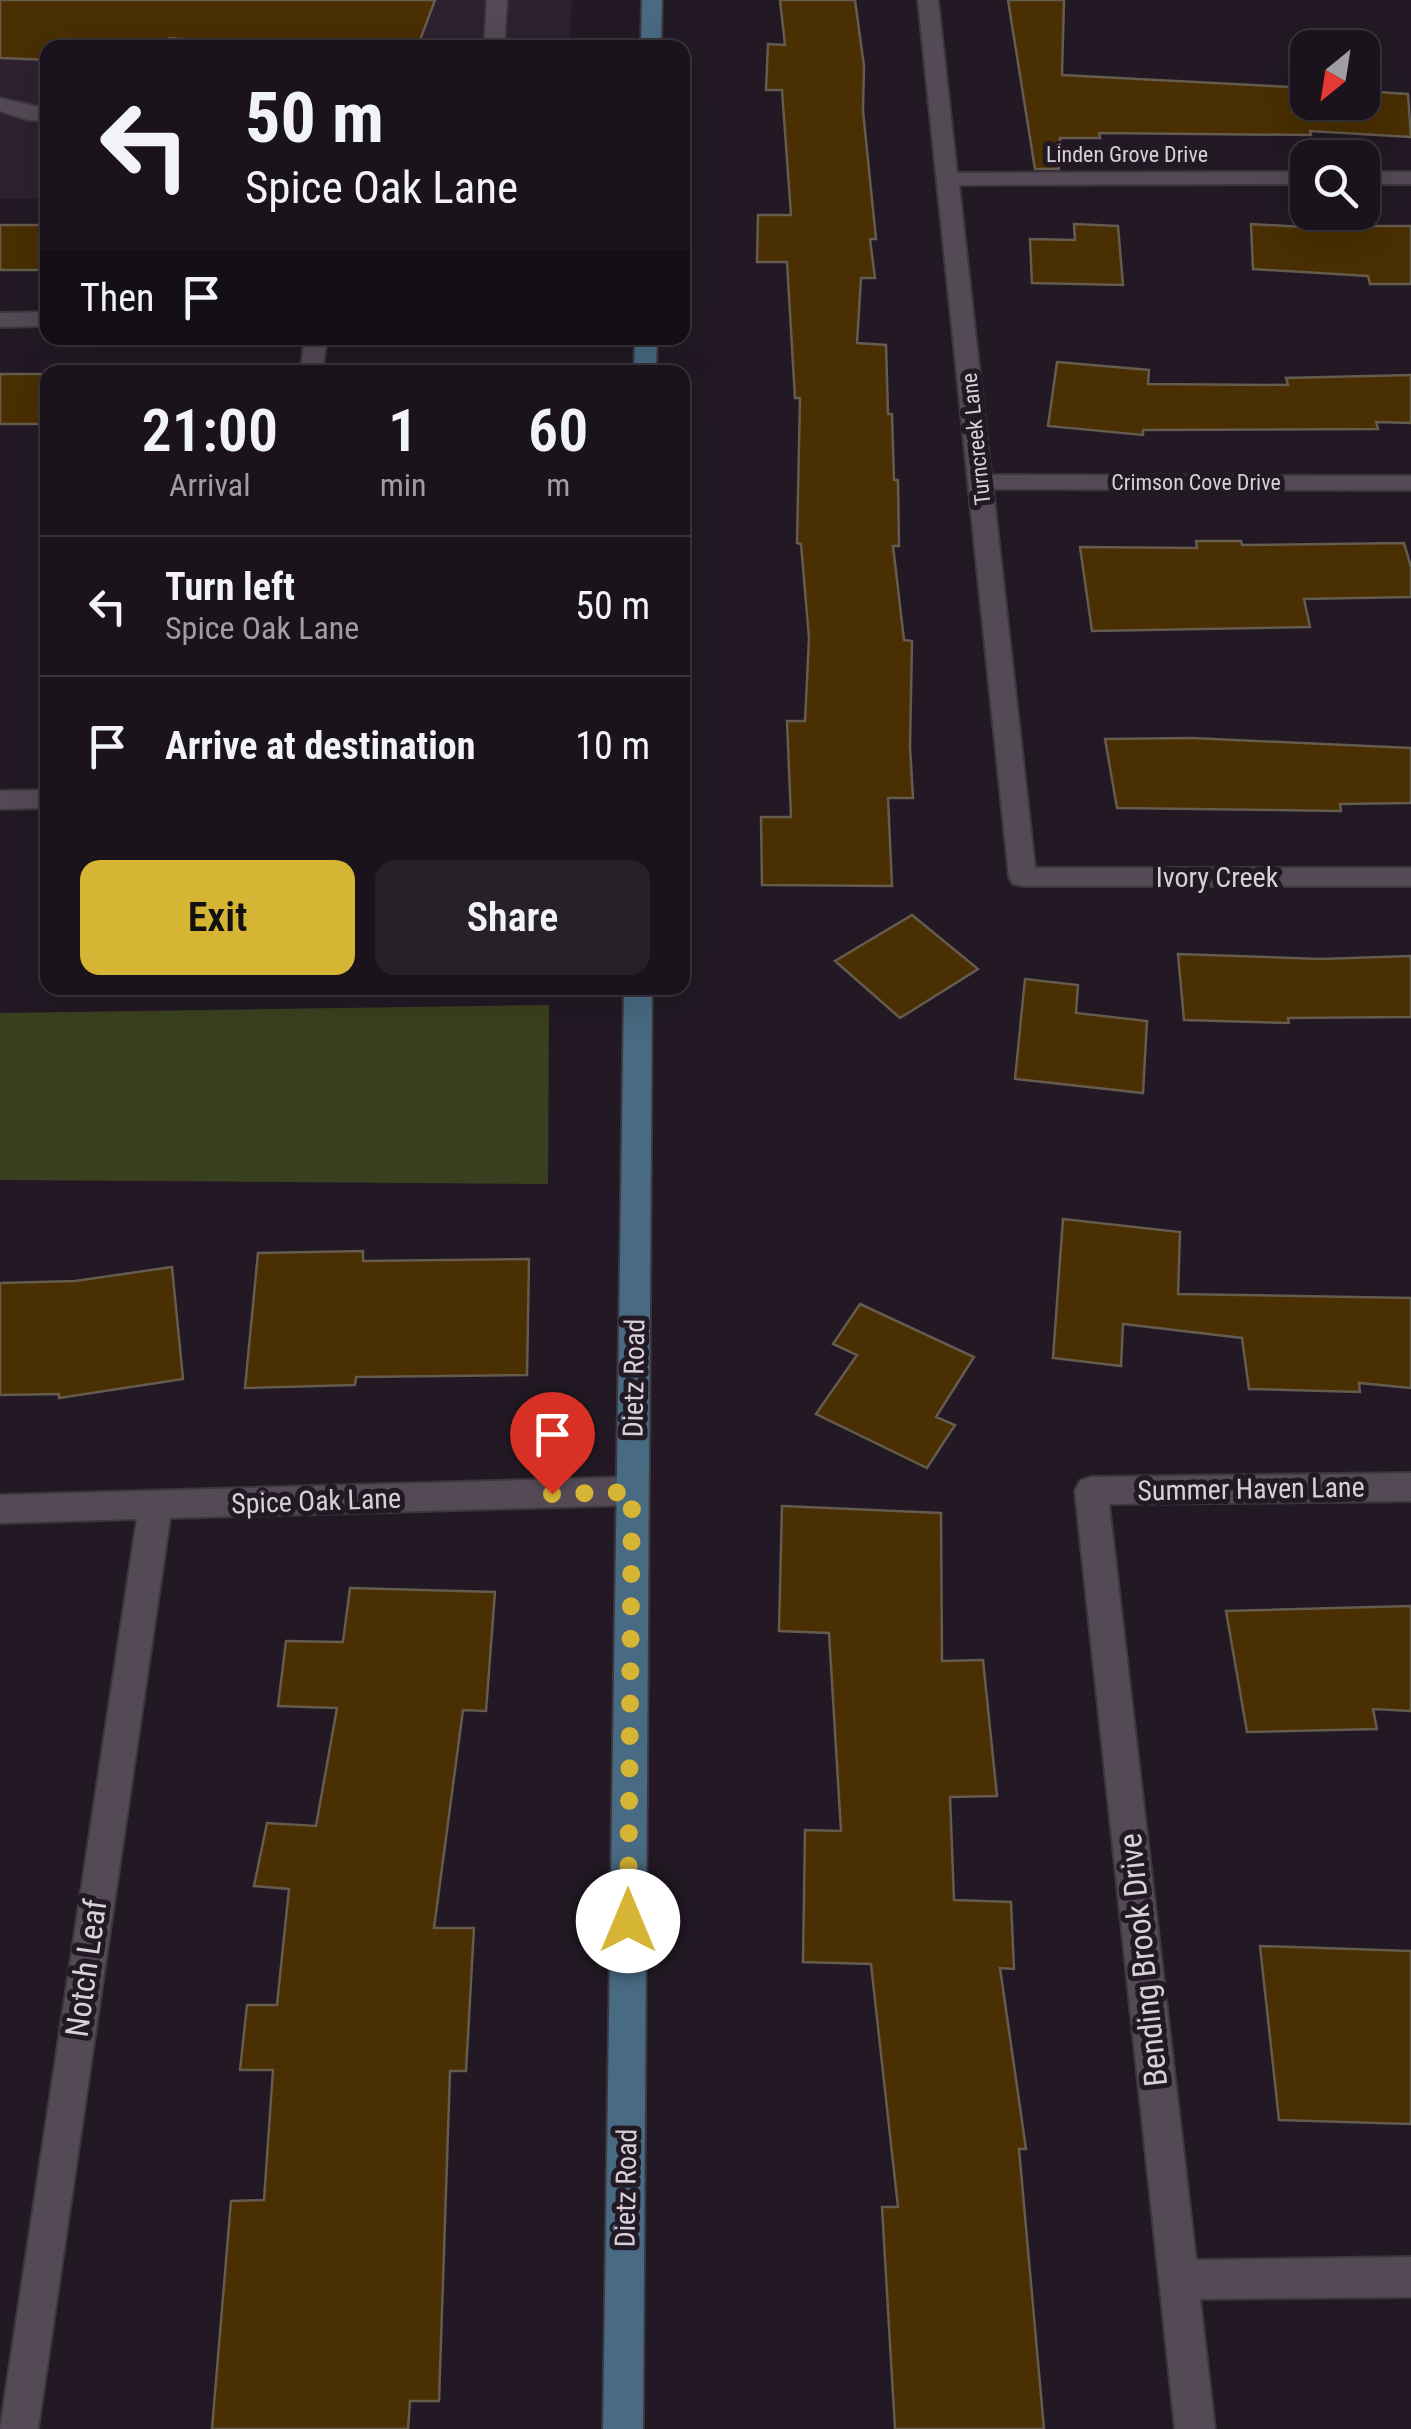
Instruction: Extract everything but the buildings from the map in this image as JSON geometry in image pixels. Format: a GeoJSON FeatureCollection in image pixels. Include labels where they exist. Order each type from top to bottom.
{"type":"FeatureCollection","features":[{"type":"Feature","properties":{"kind":"street"},"geometry":{"type":"LineString","coordinates":[[494,40],[497,0]]}},
{"type":"Feature","properties":{"kind":"street"},"geometry":{"type":"LineString","coordinates":[[652,0],[652,40]]}},
{"type":"Feature","properties":{"kind":"street","name":"Turncreek Lane"},"geometry":{"type":"LineString","coordinates":[[928,0],[1023,878]]}},
{"type":"Feature","properties":{"kind":"street"},"geometry":{"type":"LineString","coordinates":[[0,104],[40,115]]}},
{"type":"Feature","properties":{"kind":"street","name":"Linden Grove Drive"},"geometry":{"type":"LineString","coordinates":[[947,179],[1290,178]]}},
{"type":"Feature","properties":{"kind":"street"},"geometry":{"type":"LineString","coordinates":[[1380,178],[1411,178]]}},
{"type":"Feature","properties":{"kind":"street"},"geometry":{"type":"LineString","coordinates":[[0,320],[40,320]]}},
{"type":"Feature","properties":{"kind":"street","name":"Crimson Cove Drive"},"geometry":{"type":"LineString","coordinates":[[981,482],[1411,482]]}},
{"type":"Feature","properties":{"kind":"street"},"geometry":{"type":"LineString","coordinates":[[0,800],[40,799]]}},
{"type":"Feature","properties":{"kind":"street","name":"Ivory Creek"},"geometry":{"type":"LineString","coordinates":[[1023,878],[1411,877]]}},
{"type":"Feature","properties":{"kind":"street","name":"Dietz Road"},"geometry":{"type":"LineString","coordinates":[[624,2429],[638,995]]}},
{"type":"Feature","properties":{"kind":"street","name":"Summer Haven Lane"},"geometry":{"type":"LineString","coordinates":[[1092,1491],[1411,1487]]}},
{"type":"Feature","properties":{"kind":"street","name":"Bending Brook Drive"},"geometry":{"type":"LineString","coordinates":[[1092,1491],[1195,2429]]}},
{"type":"Feature","properties":{"kind":"street","name":"Spice Oak Lane"},"geometry":{"type":"LineString","coordinates":[[0,1509],[632,1492]]}},
{"type":"Feature","properties":{"kind":"street","name":"Notch Leaf"},"geometry":{"type":"LineString","coordinates":[[18,2429],[154,1506]]}},
{"type":"Feature","properties":{"kind":"street"},"geometry":{"type":"LineString","coordinates":[[1178,2280],[1411,2278]]}},
{"type":"Feature","properties":{"kind":"shaded area"},"geometry":{"type":"Polygon","coordinates":[[[0,0],[572,0],[569,40],[40,40],[40,199],[0,199],[0,0]]]}},
{"type":"Feature","properties":{"kind":"green space"},"geometry":{"type":"Polygon","coordinates":[[[549,1005],[548,1184],[0,1180],[0,1013],[549,1005]]]}},
{"type":"Feature","properties":{"kind":"route"},"geometry":{"type":"LineString","coordinates":[[552,1494],[632,1492],[628,1921]]}}]}
